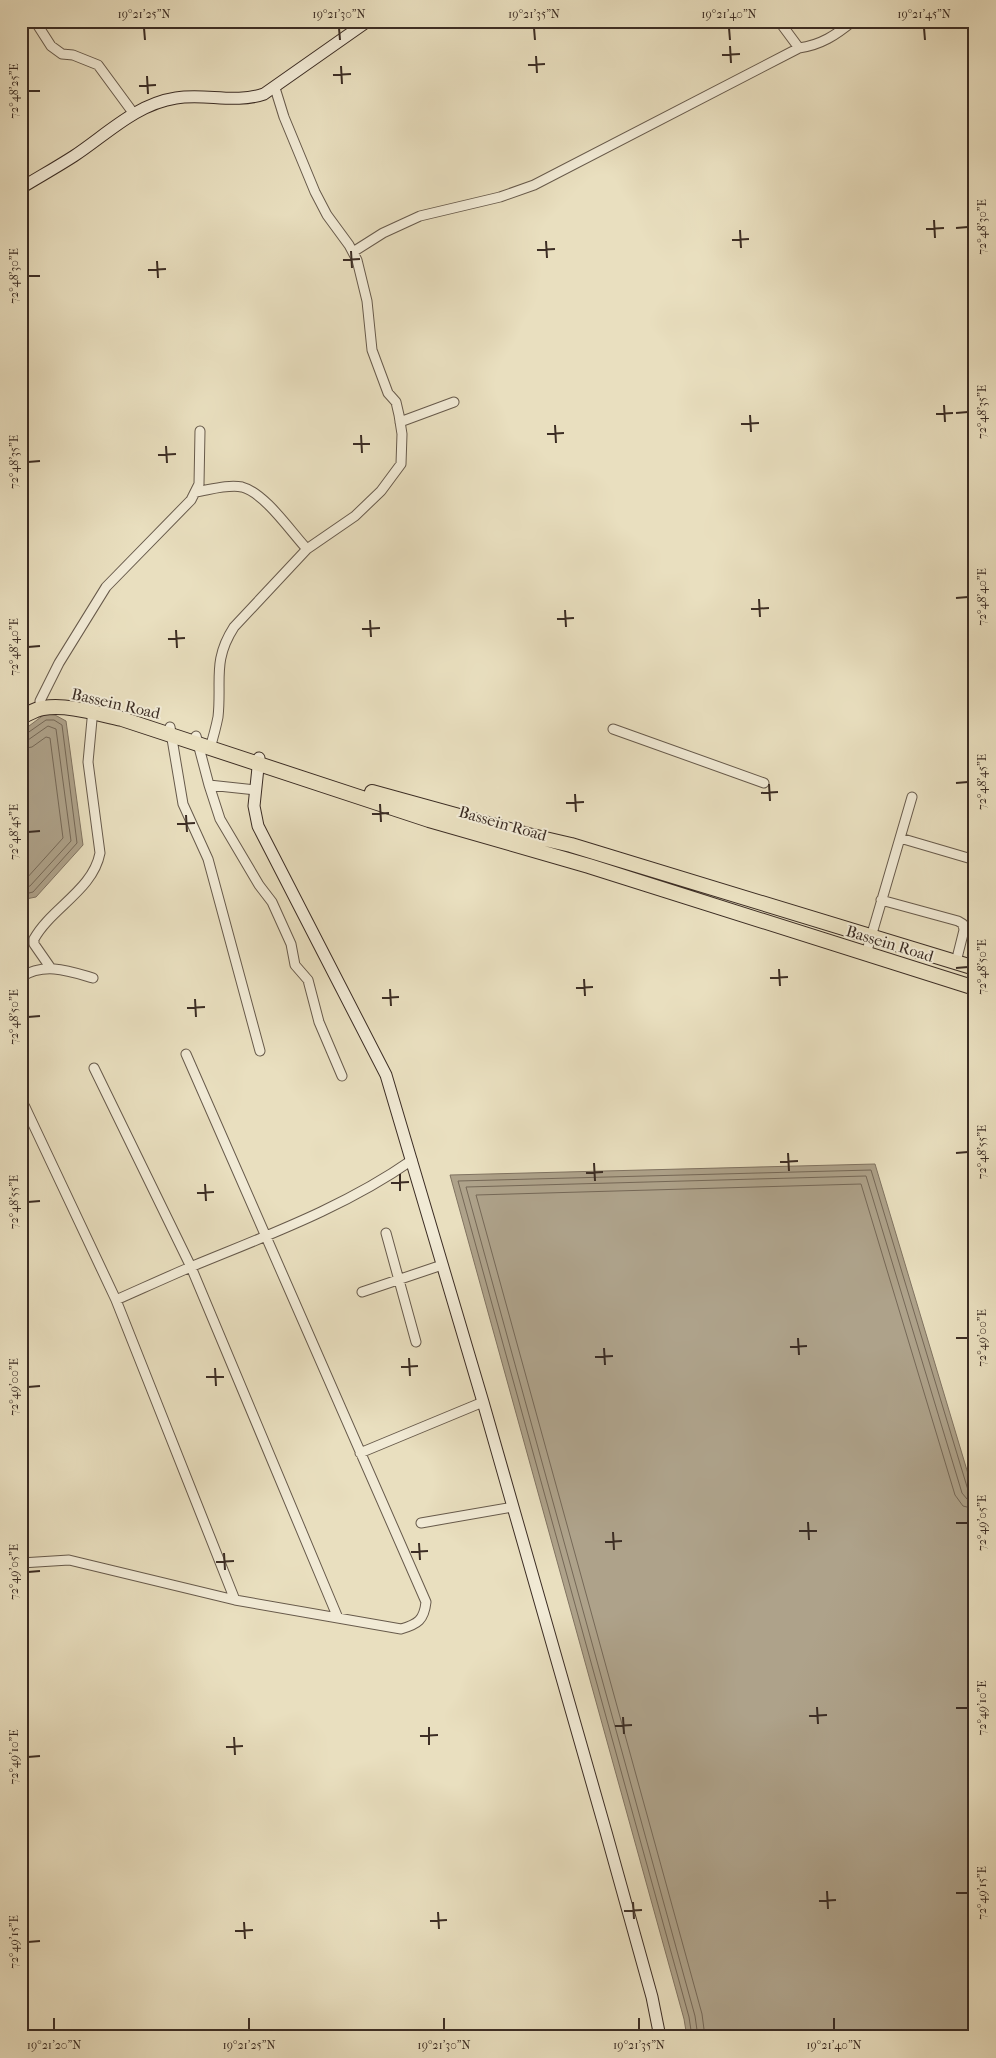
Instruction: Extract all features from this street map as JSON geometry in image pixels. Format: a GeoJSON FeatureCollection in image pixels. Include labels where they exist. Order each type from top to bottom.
{"type":"FeatureCollection","features":[{"type":"Feature","properties":{"kind":"main road","name":"Bassein Road"},"geometry":{"type":"LineString","coordinates":[[21,717],[41,704],[55,699],[171,731],[429,820],[589,866],[975,988]]}},
{"type":"Feature","properties":{"kind":"main road"},"geometry":{"type":"LineString","coordinates":[[21,706],[41,704]]}},
{"type":"Feature","properties":{"kind":"main road","name":"Bassein Road"},"geometry":{"type":"LineString","coordinates":[[259,761],[571,845],[975,968]]}},
{"type":"Feature","properties":{"kind":"main road"},"geometry":{"type":"LineString","coordinates":[[701,902],[705,886]]}},
{"type":"Feature","properties":{"kind":"street"},"geometry":{"type":"LineString","coordinates":[[35,21],[51,46],[62,54],[73,55],[98,65],[134,114]]}},
{"type":"Feature","properties":{"kind":"street"},"geometry":{"type":"LineString","coordinates":[[21,188],[74,156],[134,114],[177,97],[254,98],[274,88],[296,70],[368,21]]}},
{"type":"Feature","properties":{"kind":"street"},"geometry":{"type":"LineString","coordinates":[[779,21],[799,48]]}},
{"type":"Feature","properties":{"kind":"street"},"geometry":{"type":"LineString","coordinates":[[353,252],[384,233],[420,216],[500,197],[534,185],[799,48],[813,46],[834,37],[853,21]]}},
{"type":"Feature","properties":{"kind":"street"},"geometry":{"type":"LineString","coordinates":[[274,88],[315,192],[327,215],[357,260],[367,301],[372,350],[388,392],[396,402],[400,422],[401,464],[381,490],[355,516],[307,549],[234,626],[226,639],[218,670],[218,717],[204,742],[208,785],[220,819],[259,885],[272,902],[291,944],[296,965],[308,980],[319,1022],[342,1076]]}},
{"type":"Feature","properties":{"kind":"street"},"geometry":{"type":"LineString","coordinates":[[400,422],[454,402]]}},
{"type":"Feature","properties":{"kind":"street"},"geometry":{"type":"LineString","coordinates":[[41,704],[59,663],[106,587],[191,500],[199,484],[200,431]]}},
{"type":"Feature","properties":{"kind":"street"},"geometry":{"type":"LineString","coordinates":[[195,492],[231,487],[241,487],[250,490],[260,497],[307,549]]}},
{"type":"Feature","properties":{"kind":"street"},"geometry":{"type":"LineString","coordinates":[[50,967],[34,944],[34,939],[88,879],[97,866],[98,860],[97,824],[88,762],[93,709]]}},
{"type":"Feature","properties":{"kind":"street"},"geometry":{"type":"LineString","coordinates":[[612,728],[764,783]]}},
{"type":"Feature","properties":{"kind":"street"},"geometry":{"type":"LineString","coordinates":[[171,731],[183,804],[208,859],[260,1051]]}},
{"type":"Feature","properties":{"kind":"street"},"geometry":{"type":"LineString","coordinates":[[259,761],[254,806],[258,826],[386,1075],[483,1402],[606,1832],[652,1997],[660,2037]]}},
{"type":"Feature","properties":{"kind":"street"},"geometry":{"type":"LineString","coordinates":[[208,785],[256,790]]}},
{"type":"Feature","properties":{"kind":"street"},"geometry":{"type":"LineString","coordinates":[[866,954],[912,797]]}},
{"type":"Feature","properties":{"kind":"street"},"geometry":{"type":"LineString","coordinates":[[900,838],[975,860]]}},
{"type":"Feature","properties":{"kind":"street"},"geometry":{"type":"LineString","coordinates":[[881,900],[964,924],[956,962]]}},
{"type":"Feature","properties":{"kind":"street"},"geometry":{"type":"LineString","coordinates":[[21,977],[29,972],[50,967],[93,978]]}},
{"type":"Feature","properties":{"kind":"street"},"geometry":{"type":"LineString","coordinates":[[21,1563],[69,1560],[235,1600],[401,1629],[416,1624],[425,1612],[426,1602],[186,1054]]}},
{"type":"Feature","properties":{"kind":"street"},"geometry":{"type":"LineString","coordinates":[[94,1068],[191,1267],[338,1618]]}},
{"type":"Feature","properties":{"kind":"street"},"geometry":{"type":"LineString","coordinates":[[21,1103],[25,1107],[116,1300],[235,1600]]}},
{"type":"Feature","properties":{"kind":"street"},"geometry":{"type":"LineString","coordinates":[[116,1300],[349,1199],[412,1160]]}},
{"type":"Feature","properties":{"kind":"street"},"geometry":{"type":"LineString","coordinates":[[386,1233],[416,1342]]}},
{"type":"Feature","properties":{"kind":"street"},"geometry":{"type":"LineString","coordinates":[[362,1292],[442,1265]]}},
{"type":"Feature","properties":{"kind":"street"},"geometry":{"type":"LineString","coordinates":[[360,1453],[483,1402]]}},
{"type":"Feature","properties":{"kind":"street"},"geometry":{"type":"LineString","coordinates":[[421,1523],[512,1507]]}},
{"type":"Feature","properties":{"kind":"water"},"geometry":{"type":"Polygon","coordinates":[[[45,714],[55,715],[66,721],[83,845],[36,897],[21,900],[21,732],[45,714]]]}},
{"type":"Feature","properties":{"kind":"water"},"geometry":{"type":"Polygon","coordinates":[[[875,1164],[975,1497],[975,2037],[687,2037],[684,2019],[450,1175],[875,1164]]]}}]}
